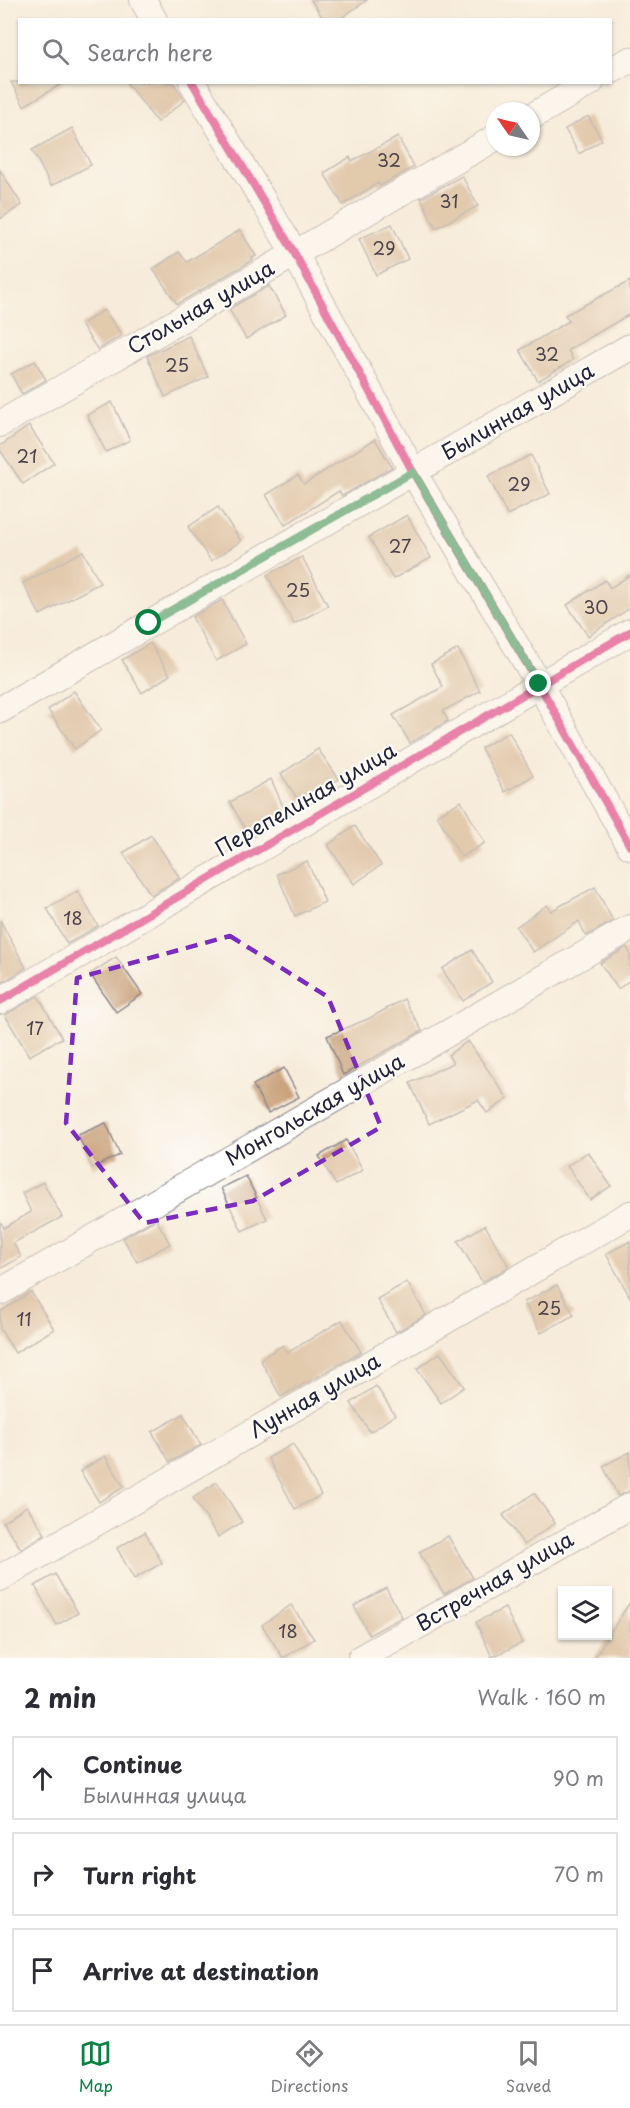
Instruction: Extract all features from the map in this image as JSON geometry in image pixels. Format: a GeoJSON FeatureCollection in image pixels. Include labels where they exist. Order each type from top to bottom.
{"type":"FeatureCollection","features":[{"type":"Feature","properties":{"kind":"street"},"geometry":{"type":"LineString","coordinates":[[143,0],[153,18]]}},
{"type":"Feature","properties":{"kind":"street"},"geometry":{"type":"LineString","coordinates":[[612,70],[630,60]]}},
{"type":"Feature","properties":{"kind":"street"},"geometry":{"type":"LineString","coordinates":[[193,84],[295,254],[413,472],[539,684],[630,846]]}},
{"type":"Feature","properties":{"kind":"street"},"geometry":{"type":"LineString","coordinates":[[540,112],[588,84]]}},
{"type":"Feature","properties":{"kind":"street","name":"Стольная улица"},"geometry":{"type":"LineString","coordinates":[[0,424],[486,143]]}},
{"type":"Feature","properties":{"kind":"street","name":"Былинная улица"},"geometry":{"type":"LineString","coordinates":[[0,710],[630,347]]}},
{"type":"Feature","properties":{"kind":"street","name":"Перепелиная улица"},"geometry":{"type":"LineString","coordinates":[[0,1001],[630,632]]}},
{"type":"Feature","properties":{"kind":"street","name":"Монгольская улица"},"geometry":{"type":"LineString","coordinates":[[0,1292],[630,928]]}},
{"type":"Feature","properties":{"kind":"street","name":"Лунная улица"},"geometry":{"type":"LineString","coordinates":[[0,1578],[630,1214]]}},
{"type":"Feature","properties":{"kind":"street","name":"Встречная улица"},"geometry":{"type":"LineString","coordinates":[[361,1658],[630,1506]]}},
{"type":"Feature","properties":{"kind":"highlighted area"},"geometry":{"type":"Polygon","coordinates":[[[230,936],[328,997],[381,1127],[253,1201],[144,1223],[66,1123],[77,978],[230,936]]]}},
{"type":"Feature","properties":{"kind":"building"},"geometry":{"type":"Polygon","coordinates":[[[311,0],[367,0],[341,18],[323,18],[311,0]]]}},
{"type":"Feature","properties":{"kind":"building"},"geometry":{"type":"Polygon","coordinates":[[[11,82],[62,84],[24,106],[11,82]]]}},
{"type":"Feature","properties":{"kind":"building"},"geometry":{"type":"Polygon","coordinates":[[[128,84],[174,84],[185,100],[157,122],[128,84]]]}},
{"type":"Feature","properties":{"kind":"building"},"geometry":{"type":"Polygon","coordinates":[[[588,116],[602,140],[579,154],[565,129],[588,116]]]}},
{"type":"Feature","properties":{"kind":"building"},"geometry":{"type":"Polygon","coordinates":[[[72,128],[91,165],[51,186],[32,150],[72,128]]]}},
{"type":"Feature","properties":{"kind":"building"},"geometry":{"type":"Polygon","coordinates":[[[398,137],[414,167],[380,186],[378,183],[343,205],[324,173],[350,157],[352,161],[398,137]]]}},
{"type":"Feature","properties":{"kind":"building"},"geometry":{"type":"Polygon","coordinates":[[[0,170],[22,205],[0,219],[0,170]]]}},
{"type":"Feature","properties":{"kind":"building"},"geometry":{"type":"Polygon","coordinates":[[[462,176],[478,206],[436,228],[421,198],[462,176]]]}},
{"type":"Feature","properties":{"kind":"building"},"geometry":{"type":"Polygon","coordinates":[[[392,224],[408,259],[376,275],[359,239],[392,224]]]}},
{"type":"Feature","properties":{"kind":"building"},"geometry":{"type":"Polygon","coordinates":[[[240,230],[256,256],[252,258],[253,260],[177,304],[153,269],[179,252],[187,262],[240,230]]]}},
{"type":"Feature","properties":{"kind":"building"},"geometry":{"type":"Polygon","coordinates":[[[630,281],[630,314],[568,350],[573,360],[538,381],[520,350],[569,321],[565,315],[630,281]]]}},
{"type":"Feature","properties":{"kind":"building"},"geometry":{"type":"Polygon","coordinates":[[[269,286],[286,315],[246,339],[229,309],[269,286]]]}},
{"type":"Feature","properties":{"kind":"building"},"geometry":{"type":"Polygon","coordinates":[[[104,310],[122,335],[98,350],[81,325],[104,310]]]}},
{"type":"Feature","properties":{"kind":"building"},"geometry":{"type":"Polygon","coordinates":[[[189,336],[208,377],[165,397],[147,356],[189,336]]]}},
{"type":"Feature","properties":{"kind":"building"},"geometry":{"type":"Polygon","coordinates":[[[35,361],[46,380],[22,394],[11,374],[35,361]]]}},
{"type":"Feature","properties":{"kind":"building"},"geometry":{"type":"Polygon","coordinates":[[[112,402],[130,440],[106,452],[87,415],[112,402]]]}},
{"type":"Feature","properties":{"kind":"building"},"geometry":{"type":"Polygon","coordinates":[[[29,426],[54,463],[23,484],[0,450],[0,446],[29,426]]]}},
{"type":"Feature","properties":{"kind":"building"},"geometry":{"type":"Polygon","coordinates":[[[375,439],[392,467],[342,496],[339,491],[285,525],[266,495],[298,475],[304,484],[375,439]]]}},
{"type":"Feature","properties":{"kind":"building"},"geometry":{"type":"Polygon","coordinates":[[[531,455],[550,494],[507,515],[488,476],[531,455]]]}},
{"type":"Feature","properties":{"kind":"building"},"geometry":{"type":"Polygon","coordinates":[[[218,507],[241,541],[211,561],[188,527],[218,507]]]}},
{"type":"Feature","properties":{"kind":"building"},"geometry":{"type":"Polygon","coordinates":[[[407,515],[431,558],[393,579],[369,537],[407,515]]]}},
{"type":"Feature","properties":{"kind":"building"},"geometry":{"type":"Polygon","coordinates":[[[83,551],[100,583],[40,615],[23,583],[83,551]]]}},
{"type":"Feature","properties":{"kind":"building"},"geometry":{"type":"Polygon","coordinates":[[[302,557],[328,606],[294,624],[267,575],[302,557]]]}},
{"type":"Feature","properties":{"kind":"building"},"geometry":{"type":"Polygon","coordinates":[[[630,575],[630,608],[588,636],[567,605],[605,580],[610,588],[630,575]]]}},
{"type":"Feature","properties":{"kind":"building"},"geometry":{"type":"Polygon","coordinates":[[[222,600],[246,644],[216,661],[192,617],[222,600]]]}},
{"type":"Feature","properties":{"kind":"building"},"geometry":{"type":"Polygon","coordinates":[[[150,643],[170,675],[142,693],[122,660],[150,643]]]}},
{"type":"Feature","properties":{"kind":"building"},"geometry":{"type":"Polygon","coordinates":[[[458,649],[480,691],[443,711],[448,721],[410,743],[393,715],[443,687],[431,664],[458,649]]]}},
{"type":"Feature","properties":{"kind":"building"},"geometry":{"type":"Polygon","coordinates":[[[74,691],[101,730],[75,749],[48,710],[74,691]]]}},
{"type":"Feature","properties":{"kind":"building"},"geometry":{"type":"Polygon","coordinates":[[[509,732],[533,776],[505,792],[481,748],[509,732]]]}},
{"type":"Feature","properties":{"kind":"building"},"geometry":{"type":"Polygon","coordinates":[[[318,749],[339,779],[301,804],[281,774],[318,749]]]}},
{"type":"Feature","properties":{"kind":"building"},"geometry":{"type":"Polygon","coordinates":[[[271,779],[286,813],[248,834],[230,802],[271,779]]]}},
{"type":"Feature","properties":{"kind":"building"},"geometry":{"type":"Polygon","coordinates":[[[461,801],[485,843],[461,857],[437,815],[461,801]]]}},
{"type":"Feature","properties":{"kind":"building"},"geometry":{"type":"Polygon","coordinates":[[[355,826],[381,865],[354,884],[328,845],[355,826]]]}},
{"type":"Feature","properties":{"kind":"building"},"geometry":{"type":"Polygon","coordinates":[[[151,835],[180,878],[151,895],[123,853],[151,835]]]}},
{"type":"Feature","properties":{"kind":"building"},"geometry":{"type":"Polygon","coordinates":[[[307,861],[325,902],[295,916],[277,874],[307,861]]]}},
{"type":"Feature","properties":{"kind":"building"},"geometry":{"type":"Polygon","coordinates":[[[595,887],[613,921],[586,936],[579,921],[533,952],[516,927],[547,905],[551,911],[595,887]]]}},
{"type":"Feature","properties":{"kind":"building"},"geometry":{"type":"Polygon","coordinates":[[[78,891],[98,926],[67,944],[47,908],[78,891]]]}},
{"type":"Feature","properties":{"kind":"building"},"geometry":{"type":"Polygon","coordinates":[[[0,920],[26,968],[0,984],[0,920]]]}},
{"type":"Feature","properties":{"kind":"building"},"geometry":{"type":"Polygon","coordinates":[[[627,947],[630,954],[630,980],[618,989],[600,963],[627,947]]]}},
{"type":"Feature","properties":{"kind":"building"},"geometry":{"type":"Polygon","coordinates":[[[472,950],[492,982],[463,1001],[442,969],[472,950]]]}},
{"type":"Feature","properties":{"kind":"building"},"geometry":{"type":"Polygon","coordinates":[[[116,957],[142,994],[116,1012],[90,974],[116,957]]]}},
{"type":"Feature","properties":{"kind":"building"},"geometry":{"type":"Polygon","coordinates":[[[38,996],[62,1038],[29,1056],[5,1015],[38,996]]]}},
{"type":"Feature","properties":{"kind":"building"},"geometry":{"type":"Polygon","coordinates":[[[404,999],[422,1031],[343,1075],[327,1036],[370,1018],[404,999]]]}},
{"type":"Feature","properties":{"kind":"building"},"geometry":{"type":"Polygon","coordinates":[[[468,1041],[508,1099],[487,1113],[478,1100],[429,1124],[410,1083],[453,1063],[448,1055],[468,1041]]]}},
{"type":"Feature","properties":{"kind":"building"},"geometry":{"type":"Polygon","coordinates":[[[284,1068],[299,1097],[268,1113],[253,1085],[284,1068]]]}},
{"type":"Feature","properties":{"kind":"building"},"geometry":{"type":"Polygon","coordinates":[[[106,1123],[120,1155],[92,1168],[78,1135],[106,1123]]]}},
{"type":"Feature","properties":{"kind":"building"},"geometry":{"type":"Polygon","coordinates":[[[346,1140],[363,1170],[336,1185],[319,1156],[346,1140]]]}},
{"type":"Feature","properties":{"kind":"building"},"geometry":{"type":"Polygon","coordinates":[[[588,1152],[611,1186],[590,1200],[567,1166],[588,1152]]]}},
{"type":"Feature","properties":{"kind":"building"},"geometry":{"type":"Polygon","coordinates":[[[246,1176],[267,1219],[242,1231],[221,1188],[246,1176]]]}},
{"type":"Feature","properties":{"kind":"building"},"geometry":{"type":"Polygon","coordinates":[[[43,1182],[62,1217],[13,1243],[21,1257],[0,1269],[0,1221],[4,1228],[31,1212],[22,1193],[43,1182]]]}},
{"type":"Feature","properties":{"kind":"building"},"geometry":{"type":"Polygon","coordinates":[[[156,1219],[170,1244],[137,1262],[123,1238],[156,1219]]]}},
{"type":"Feature","properties":{"kind":"building"},"geometry":{"type":"Polygon","coordinates":[[[485,1225],[509,1267],[482,1282],[458,1241],[485,1225]]]}},
{"type":"Feature","properties":{"kind":"building"},"geometry":{"type":"Polygon","coordinates":[[[630,1241],[630,1297],[606,1254],[630,1241]]]}},
{"type":"Feature","properties":{"kind":"building"},"geometry":{"type":"Polygon","coordinates":[[[407,1282],[426,1315],[396,1332],[377,1299],[407,1282]]]}},
{"type":"Feature","properties":{"kind":"building"},"geometry":{"type":"Polygon","coordinates":[[[557,1285],[574,1315],[541,1333],[524,1302],[557,1285]]]}},
{"type":"Feature","properties":{"kind":"building"},"geometry":{"type":"Polygon","coordinates":[[[31,1292],[54,1329],[15,1353],[0,1329],[0,1312],[31,1292]]]}},
{"type":"Feature","properties":{"kind":"building"},"geometry":{"type":"Polygon","coordinates":[[[342,1320],[361,1352],[281,1397],[260,1359],[283,1345],[287,1353],[342,1320]]]}},
{"type":"Feature","properties":{"kind":"building"},"geometry":{"type":"Polygon","coordinates":[[[440,1353],[464,1387],[441,1403],[417,1369],[440,1353]]]}},
{"type":"Feature","properties":{"kind":"building"},"geometry":{"type":"Polygon","coordinates":[[[376,1386],[395,1415],[370,1432],[351,1403],[376,1386]]]}},
{"type":"Feature","properties":{"kind":"building"},"geometry":{"type":"Polygon","coordinates":[[[183,1414],[201,1445],[170,1462],[152,1432],[183,1414]]]}},
{"type":"Feature","properties":{"kind":"building"},"geometry":{"type":"Polygon","coordinates":[[[293,1444],[321,1495],[295,1509],[268,1458],[293,1444]]]}},
{"type":"Feature","properties":{"kind":"building"},"geometry":{"type":"Polygon","coordinates":[[[630,1452],[630,1491],[618,1496],[603,1466],[630,1452]]]}},
{"type":"Feature","properties":{"kind":"building"},"geometry":{"type":"Polygon","coordinates":[[[105,1456],[124,1487],[99,1502],[80,1471],[105,1456]]]}},
{"type":"Feature","properties":{"kind":"building"},"geometry":{"type":"Polygon","coordinates":[[[217,1482],[242,1522],[218,1537],[193,1498],[217,1482]]]}},
{"type":"Feature","properties":{"kind":"building"},"geometry":{"type":"Polygon","coordinates":[[[534,1493],[555,1523],[524,1545],[503,1515],[534,1493]]]}},
{"type":"Feature","properties":{"kind":"building"},"geometry":{"type":"Polygon","coordinates":[[[27,1506],[45,1534],[21,1549],[3,1522],[27,1506]]]}},
{"type":"Feature","properties":{"kind":"building"},"geometry":{"type":"Polygon","coordinates":[[[145,1532],[162,1563],[134,1579],[117,1548],[145,1532]]]}},
{"type":"Feature","properties":{"kind":"building"},"geometry":{"type":"Polygon","coordinates":[[[448,1536],[473,1578],[444,1594],[419,1552],[448,1536]]]}},
{"type":"Feature","properties":{"kind":"building"},"geometry":{"type":"Polygon","coordinates":[[[55,1574],[78,1613],[57,1625],[35,1586],[55,1574]]]}},
{"type":"Feature","properties":{"kind":"building"},"geometry":{"type":"Polygon","coordinates":[[[386,1588],[402,1617],[369,1635],[354,1606],[386,1588]]]}},
{"type":"Feature","properties":{"kind":"building"},"geometry":{"type":"Polygon","coordinates":[[[630,1602],[630,1658],[594,1658],[606,1640],[612,1640],[612,1630],[630,1602]]]}},
{"type":"Feature","properties":{"kind":"building"},"geometry":{"type":"Polygon","coordinates":[[[291,1605],[314,1639],[283,1658],[262,1625],[291,1605]]]}},
{"type":"Feature","properties":{"kind":"building"},"geometry":{"type":"Polygon","coordinates":[[[505,1608],[522,1643],[492,1657],[476,1622],[505,1608]]]}},
{"type":"Feature","properties":{"kind":"cycle path"},"geometry":{"type":"LineString","coordinates":[[193,84],[295,254],[413,472],[539,684],[630,846]]}},
{"type":"Feature","properties":{"kind":"cycle path"},"geometry":{"type":"LineString","coordinates":[[0,1001],[630,632]]}},
{"type":"Feature","properties":{"kind":"route"},"geometry":{"type":"LineString","coordinates":[[149,623],[413,472],[539,684]]}}]}
